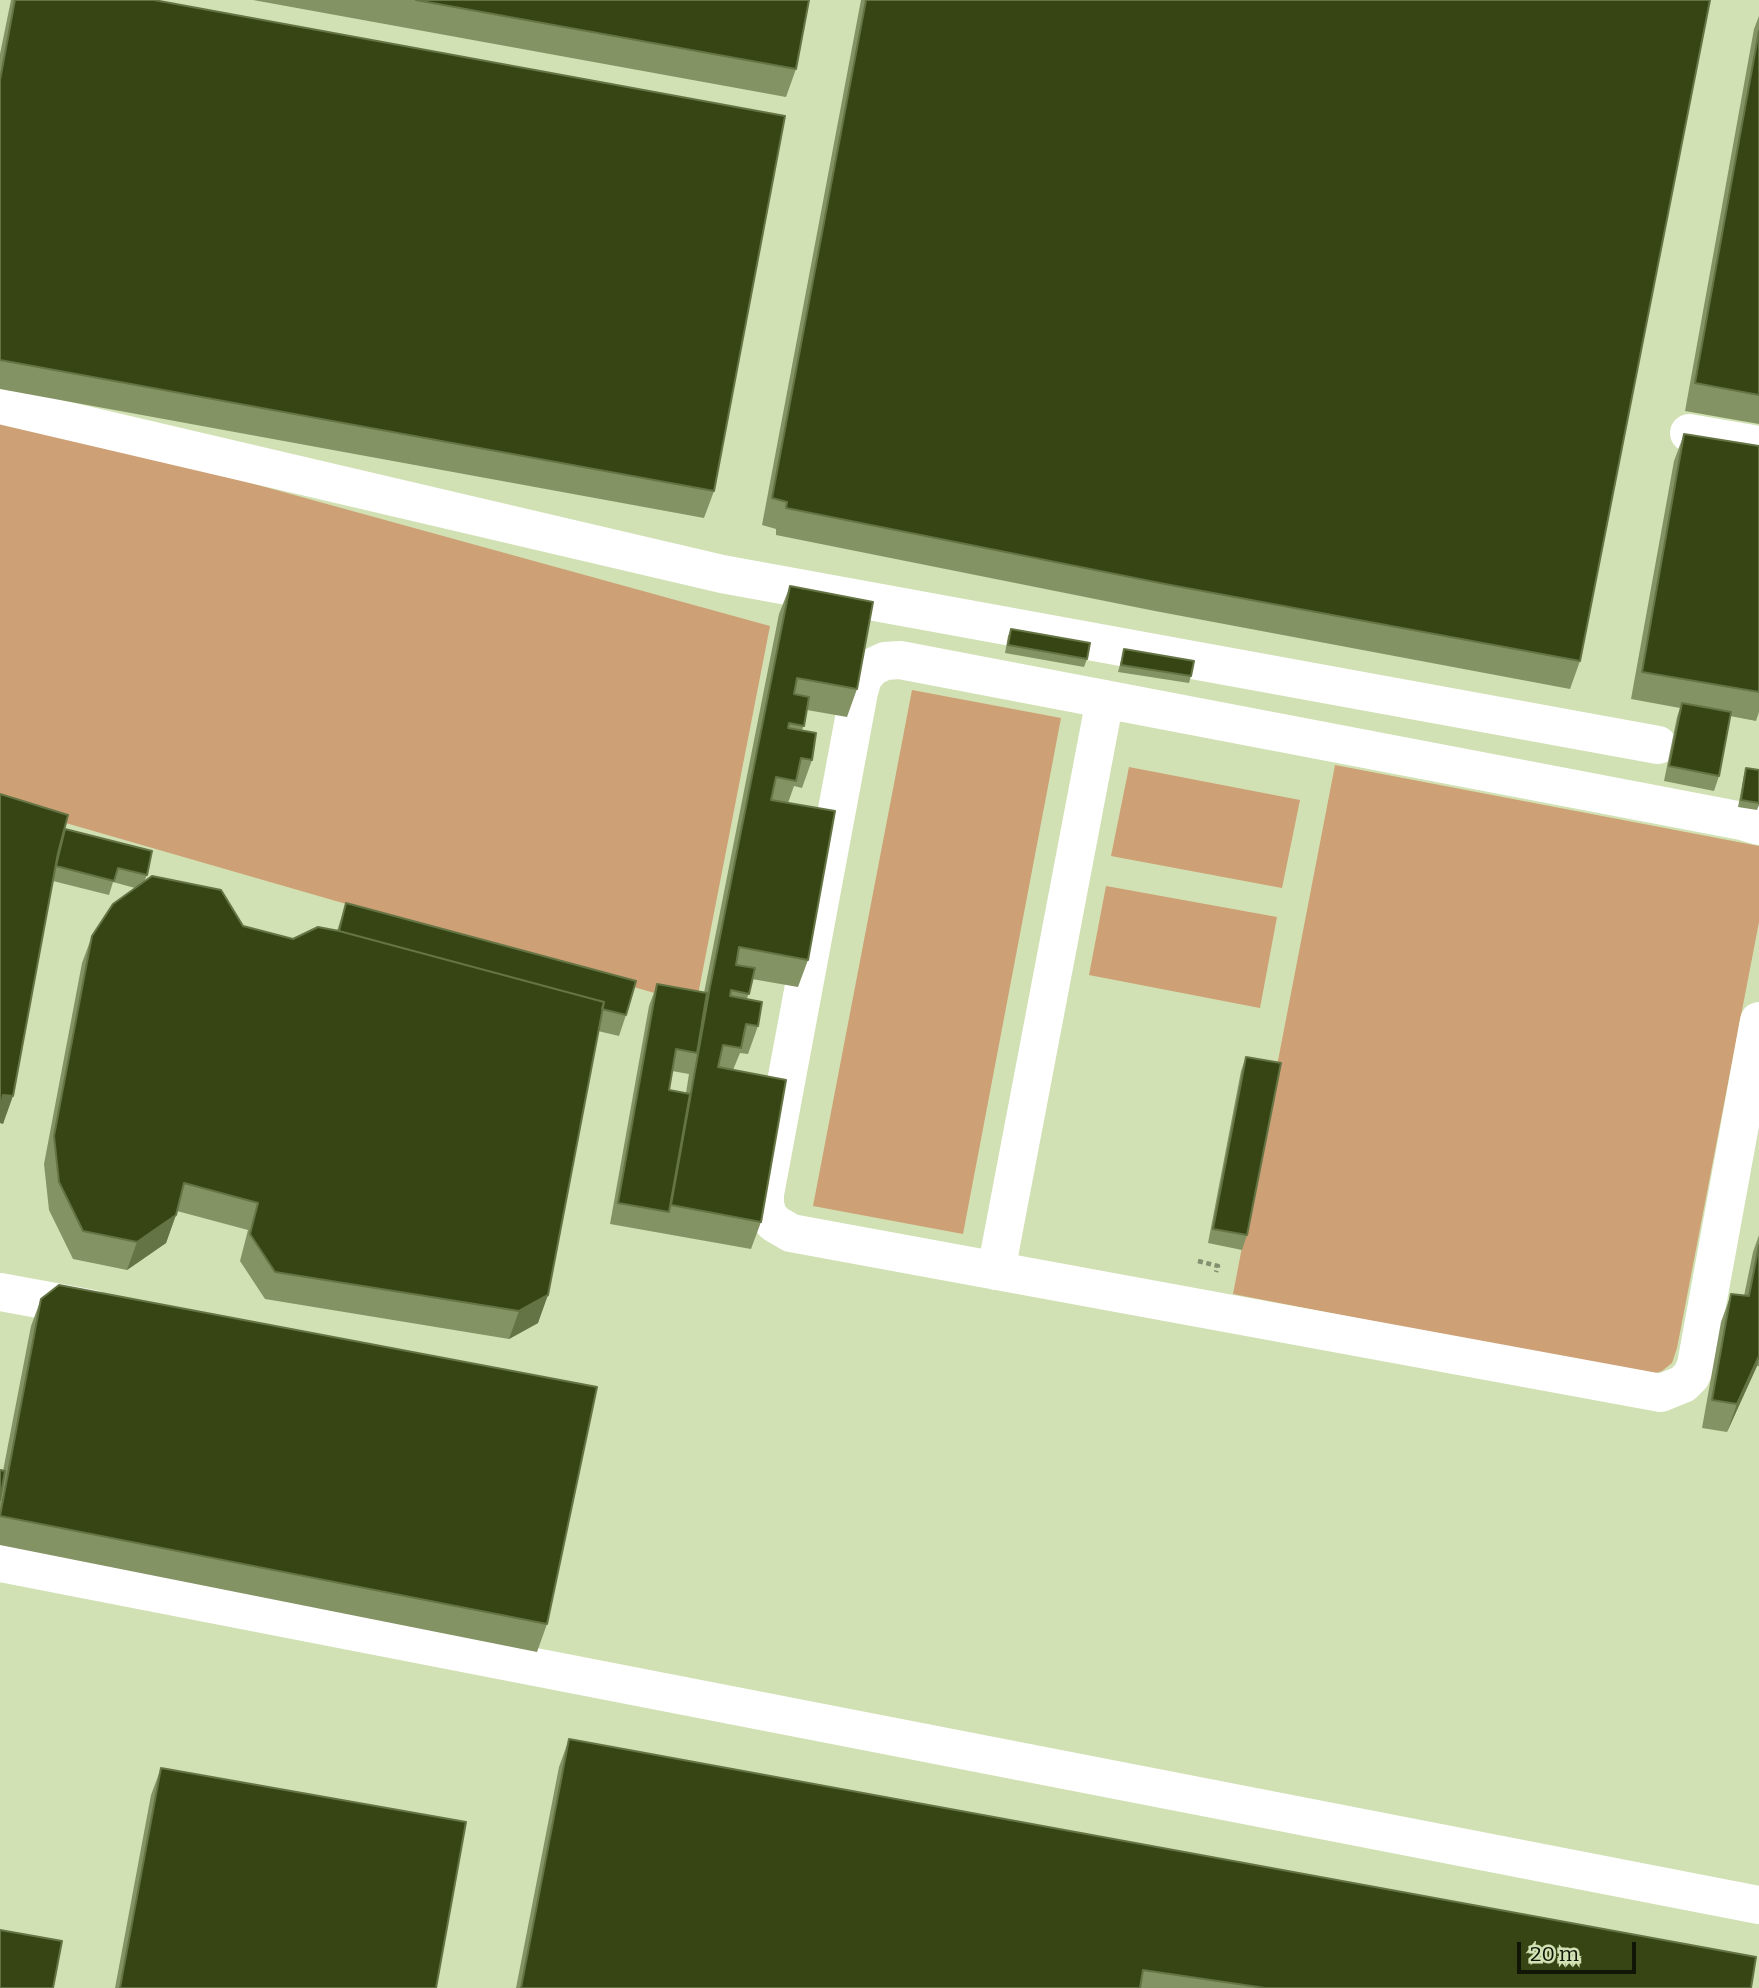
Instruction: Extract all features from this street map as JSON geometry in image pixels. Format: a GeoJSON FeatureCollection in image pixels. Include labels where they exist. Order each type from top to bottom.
{"type":"FeatureCollection","features":[{"type":"Feature","properties":{"kind":"lane"},"geometry":{"type":"LineString","coordinates":[[0,405],[722,574],[1658,745]]}},
{"type":"Feature","properties":{"kind":"lane"},"geometry":{"type":"LineString","coordinates":[[1689,433],[1759,445]]}},
{"type":"Feature","properties":{"kind":"lane"},"geometry":{"type":"LineString","coordinates":[[1759,826],[900,660],[885,661],[872,667],[863,678],[859,692],[765,1194],[768,1214],[781,1229],[791,1233],[1661,1393],[1672,1390],[1691,1376],[1696,1365],[1759,1021]]}},
{"type":"Feature","properties":{"kind":"lane"},"geometry":{"type":"LineString","coordinates":[[996,1271],[1105,699]]}},
{"type":"Feature","properties":{"kind":"lane"},"geometry":{"type":"LineString","coordinates":[[0,1292],[124,1314]]}},
{"type":"Feature","properties":{"kind":"lane"},"geometry":{"type":"LineString","coordinates":[[0,1563],[1759,1905]]}},
{"type":"Feature","properties":{"kind":"shaded area"},"geometry":{"type":"Polygon","coordinates":[[[0,414],[770,626],[696,1005],[0,804],[0,414]]]}},
{"type":"Feature","properties":{"kind":"shaded area"},"geometry":{"type":"Polygon","coordinates":[[[912,690],[1061,718],[963,1234],[813,1206],[912,690]]]}},
{"type":"Feature","properties":{"kind":"shaded area"},"geometry":{"type":"Polygon","coordinates":[[[1335,765],[1759,846],[1759,922],[1677,1348],[1672,1363],[1662,1371],[1649,1375],[1233,1294],[1335,765]]]}},
{"type":"Feature","properties":{"kind":"shaded area"},"geometry":{"type":"Polygon","coordinates":[[[1129,767],[1300,800],[1282,888],[1111,856],[1129,767]]]}},
{"type":"Feature","properties":{"kind":"shaded area"},"geometry":{"type":"Polygon","coordinates":[[[1106,886],[1277,917],[1260,1008],[1089,975],[1106,886]]]}},
{"type":"Feature","properties":{"kind":"building"},"geometry":{"type":"Polygon","coordinates":[[[15,0],[154,0],[785,116],[714,491],[0,360],[0,80],[15,0]]]}},
{"type":"Feature","properties":{"kind":"building"},"geometry":{"type":"Polygon","coordinates":[[[416,0],[809,0],[796,69],[416,0]]]}},
{"type":"Feature","properties":{"kind":"building"},"geometry":{"type":"Polygon","coordinates":[[[866,0],[1710,0],[1580,661],[1165,584],[786,508],[787,502],[772,498],[866,0]]]}},
{"type":"Feature","properties":{"kind":"building"},"geometry":{"type":"Polygon","coordinates":[[[1759,31],[1759,395],[1695,383],[1759,31]]]}},
{"type":"Feature","properties":{"kind":"building"},"geometry":{"type":"Polygon","coordinates":[[[1684,434],[1759,446],[1759,692],[1642,672],[1684,434]]]}},
{"type":"Feature","properties":{"kind":"building"},"geometry":{"type":"Polygon","coordinates":[[[790,586],[873,602],[857,689],[797,678],[794,694],[809,697],[804,726],[789,723],[788,728],[816,733],[812,760],[801,758],[796,781],[776,777],[771,800],[835,811],[808,960],[739,947],[736,965],[755,968],[749,994],[731,990],[730,996],[762,1002],[758,1026],[746,1024],[741,1048],[723,1045],[718,1067],[786,1080],[761,1222],[671,1205],[710,987],[790,586]]]}},
{"type":"Feature","properties":{"kind":"building"},"geometry":{"type":"Polygon","coordinates":[[[1011,629],[1090,643],[1087,659],[1008,645],[1011,629]]]}},
{"type":"Feature","properties":{"kind":"building"},"geometry":{"type":"Polygon","coordinates":[[[1124,649],[1194,661],[1191,676],[1121,665],[1124,649]]]}},
{"type":"Feature","properties":{"kind":"building"},"geometry":{"type":"Polygon","coordinates":[[[1682,703],[1731,712],[1719,776],[1669,766],[1682,703]]]}},
{"type":"Feature","properties":{"kind":"building"},"geometry":{"type":"Polygon","coordinates":[[[1746,768],[1759,770],[1759,803],[1741,800],[1746,768]]]}},
{"type":"Feature","properties":{"kind":"building"},"geometry":{"type":"Polygon","coordinates":[[[0,794],[68,815],[58,853],[13,1096],[3,1095],[0,1111],[0,794]]]}},
{"type":"Feature","properties":{"kind":"building"},"geometry":{"type":"Polygon","coordinates":[[[65,829],[152,851],[147,875],[118,868],[114,881],[56,866],[65,829]]]}},
{"type":"Feature","properties":{"kind":"building"},"geometry":{"type":"Polygon","coordinates":[[[152,876],[221,890],[243,926],[293,939],[318,927],[339,931],[604,1002],[548,1295],[519,1311],[275,1272],[250,1234],[258,1203],[184,1183],[176,1215],[137,1242],[83,1231],[59,1182],[54,1136],[92,936],[113,904],[152,876]]]}},
{"type":"Feature","properties":{"kind":"building"},"geometry":{"type":"Polygon","coordinates":[[[346,903],[636,981],[626,1015],[602,1009],[604,1002],[339,931],[346,903]]]}},
{"type":"Feature","properties":{"kind":"building"},"geometry":{"type":"Polygon","coordinates":[[[657,984],[707,993],[697,1053],[676,1049],[669,1090],[690,1094],[669,1212],[618,1203],[657,984]]]}},
{"type":"Feature","properties":{"kind":"building"},"geometry":{"type":"Polygon","coordinates":[[[1246,1057],[1281,1063],[1247,1235],[1213,1229],[1246,1057]]]}},
{"type":"Feature","properties":{"kind":"building"},"geometry":{"type":"Polygon","coordinates":[[[1759,1245],[1759,1356],[1737,1404],[1712,1400],[1731,1294],[1749,1296],[1759,1245]]]}},
{"type":"Feature","properties":{"kind":"building"},"geometry":{"type":"Polygon","coordinates":[[[59,1285],[597,1387],[547,1624],[0,1516],[41,1299],[59,1285]]]}},
{"type":"Feature","properties":{"kind":"building"},"geometry":{"type":"Polygon","coordinates":[[[0,1470],[5,1471],[0,1500],[0,1470]]]}},
{"type":"Feature","properties":{"kind":"building"},"geometry":{"type":"Polygon","coordinates":[[[569,1739],[1756,1957],[1751,1988],[1265,1988],[1143,1970],[1140,1988],[521,1988],[569,1739]]]}},
{"type":"Feature","properties":{"kind":"building"},"geometry":{"type":"Polygon","coordinates":[[[161,1768],[466,1822],[436,1988],[120,1988],[161,1768]]]}},
{"type":"Feature","properties":{"kind":"building"},"geometry":{"type":"Polygon","coordinates":[[[0,1930],[62,1941],[53,1988],[0,1988],[0,1930]]]}}]}
